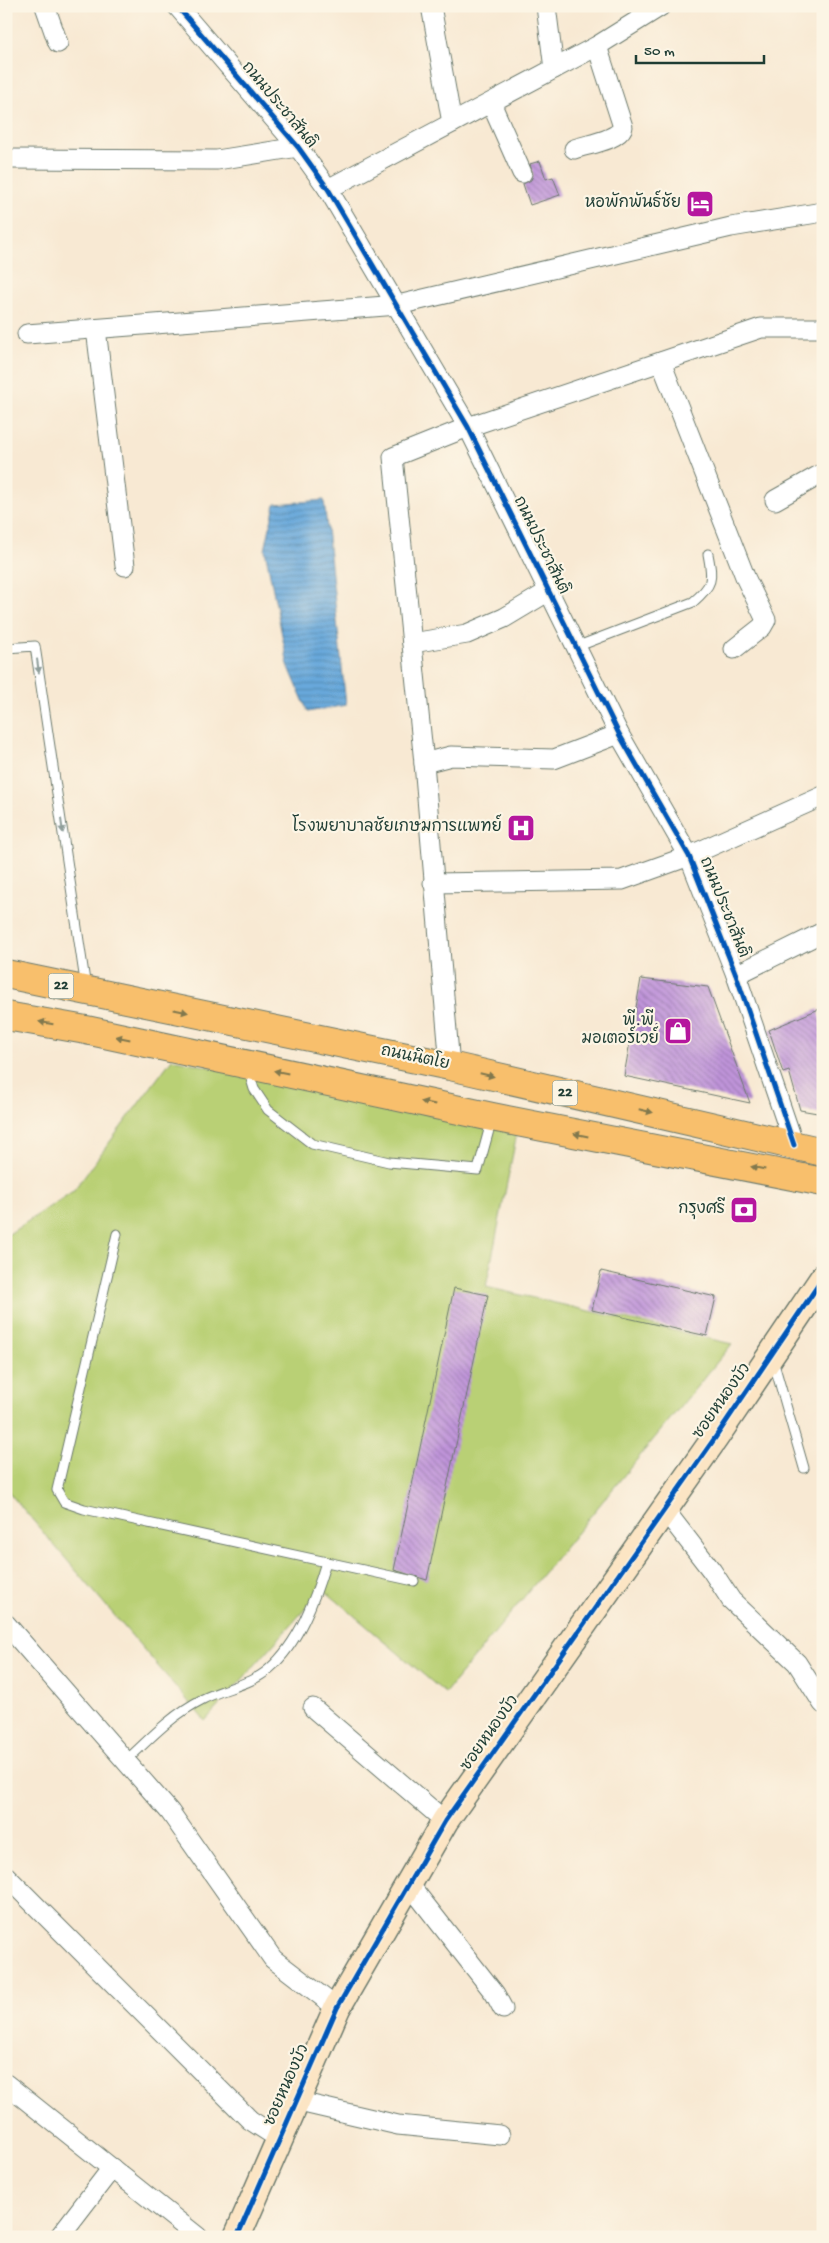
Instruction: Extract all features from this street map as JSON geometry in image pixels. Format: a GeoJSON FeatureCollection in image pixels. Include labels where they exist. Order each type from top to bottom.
{"type":"FeatureCollection","features":[{"type":"Feature","properties":{"kind":"main road","name":"ถนนนิตโย"},"geometry":{"type":"LineString","coordinates":[[6,974],[450,1066],[823,1152]]}},
{"type":"Feature","properties":{"kind":"main road","name":"22"},"geometry":{"type":"LineString","coordinates":[[6,1016],[86,1030],[492,1116],[823,1182]]}},
{"type":"Feature","properties":{"kind":"main road"},"geometry":{"type":"LineString","coordinates":[[329,1081],[337,1044]]}},
{"type":"Feature","properties":{"kind":"main road","name":"ถนนประชาสันติ"},"geometry":{"type":"LineString","coordinates":[[789,1174],[794,1145]]}},
{"type":"Feature","properties":{"kind":"street"},"geometry":{"type":"LineString","coordinates":[[45,6],[58,44]]}},
{"type":"Feature","properties":{"kind":"street","name":"ถนนประชาสันติ"},"geometry":{"type":"LineString","coordinates":[[176,6],[298,147],[328,189],[468,427],[619,734],[689,856],[736,975],[794,1145]]}},
{"type":"Feature","properties":{"kind":"street"},"geometry":{"type":"LineString","coordinates":[[431,6],[452,123]]}},
{"type":"Feature","properties":{"kind":"street"},"geometry":{"type":"LineString","coordinates":[[546,6],[554,69]]}},
{"type":"Feature","properties":{"kind":"street"},"geometry":{"type":"LineString","coordinates":[[328,189],[597,46],[661,6]]}},
{"type":"Feature","properties":{"kind":"street"},"geometry":{"type":"LineString","coordinates":[[574,149],[613,137],[620,133],[623,127],[597,46]]}},
{"type":"Feature","properties":{"kind":"street"},"geometry":{"type":"LineString","coordinates":[[491,103],[522,173]]}},
{"type":"Feature","properties":{"kind":"street"},"geometry":{"type":"LineString","coordinates":[[6,159],[217,160],[298,147]]}},
{"type":"Feature","properties":{"kind":"street"},"geometry":{"type":"LineString","coordinates":[[27,334],[398,306],[731,227],[823,212]]}},
{"type":"Feature","properties":{"kind":"street"},"geometry":{"type":"LineString","coordinates":[[450,1066],[424,763],[393,457],[468,427],[761,328],[823,328]]}},
{"type":"Feature","properties":{"kind":"street"},"geometry":{"type":"LineString","coordinates":[[96,329],[125,566]]}},
{"type":"Feature","properties":{"kind":"street"},"geometry":{"type":"LineString","coordinates":[[661,362],[746,579],[766,620],[762,627],[734,649]]}},
{"type":"Feature","properties":{"kind":"street"},"geometry":{"type":"LineString","coordinates":[[775,500],[823,473]]}},
{"type":"Feature","properties":{"kind":"street"},"geometry":{"type":"LineString","coordinates":[[412,643],[466,634],[504,618],[549,591]]}},
{"type":"Feature","properties":{"kind":"street"},"geometry":{"type":"LineString","coordinates":[[424,763],[451,756],[554,760],[619,734]]}},
{"type":"Feature","properties":{"kind":"street"},"geometry":{"type":"LineString","coordinates":[[433,883],[622,880],[689,856],[823,796]]}},
{"type":"Feature","properties":{"kind":"street"},"geometry":{"type":"LineString","coordinates":[[736,975],[823,932]]}},
{"type":"Feature","properties":{"kind":"street","name":"ซอยหนองบัว"},"geometry":{"type":"LineString","coordinates":[[237,2237],[278,2138],[337,2008],[445,1821],[823,1278]]}},
{"type":"Feature","properties":{"kind":"street"},"geometry":{"type":"LineString","coordinates":[[664,1509],[712,1571],[731,1600],[797,1663],[823,1704]]}},
{"type":"Feature","properties":{"kind":"street"},"geometry":{"type":"LineString","coordinates":[[6,1624],[170,1812],[273,1959],[337,2008]]}},
{"type":"Feature","properties":{"kind":"street"},"geometry":{"type":"LineString","coordinates":[[313,1708],[445,1821]]}},
{"type":"Feature","properties":{"kind":"street"},"geometry":{"type":"LineString","coordinates":[[6,1876],[250,2120],[278,2138]]}},
{"type":"Feature","properties":{"kind":"street"},"geometry":{"type":"LineString","coordinates":[[409,1884],[495,1994],[503,2009]]}},
{"type":"Feature","properties":{"kind":"street"},"geometry":{"type":"LineString","coordinates":[[6,2084],[198,2237]]}},
{"type":"Feature","properties":{"kind":"street"},"geometry":{"type":"LineString","coordinates":[[295,2101],[398,2125],[500,2134]]}},
{"type":"Feature","properties":{"kind":"street"},"geometry":{"type":"LineString","coordinates":[[59,2237],[112,2168]]}},
{"type":"Feature","properties":{"kind":"lane"},"geometry":{"type":"LineString","coordinates":[[576,647],[693,602],[711,583],[712,573],[708,554]]}},
{"type":"Feature","properties":{"kind":"lane"},"geometry":{"type":"LineString","coordinates":[[6,648],[35,646],[87,991]]}},
{"type":"Feature","properties":{"kind":"lane"},"geometry":{"type":"LineString","coordinates":[[247,1065],[254,1089],[268,1110],[312,1144],[390,1162],[478,1170],[492,1116]]}},
{"type":"Feature","properties":{"kind":"lane"},"geometry":{"type":"LineString","coordinates":[[117,1234],[57,1490],[64,1502],[84,1509],[414,1582]]}},
{"type":"Feature","properties":{"kind":"lane"},"geometry":{"type":"LineString","coordinates":[[771,1355],[804,1468]]}},
{"type":"Feature","properties":{"kind":"lane"},"geometry":{"type":"LineString","coordinates":[[126,1761],[166,1723],[203,1698],[250,1680],[268,1669],[286,1650],[304,1619],[326,1562]]}},
{"type":"Feature","properties":{"kind":"green space"},"geometry":{"type":"Polygon","coordinates":[[[172,1059],[517,1133],[486,1287],[732,1344],[445,1693],[323,1589],[205,1721],[6,1489],[6,1236],[73,1191],[172,1059]]]}},
{"type":"Feature","properties":{"kind":"water"},"geometry":{"type":"Polygon","coordinates":[[[324,500],[346,705],[308,712],[288,665],[265,550],[275,504],[324,500]]]}},
{"type":"Feature","properties":{"kind":"building"},"geometry":{"type":"Polygon","coordinates":[[[540,161],[546,179],[553,177],[560,195],[530,205],[523,184],[531,180],[533,175],[530,164],[540,161]]]}},
{"type":"Feature","properties":{"kind":"building","name":"พี.พี. มอเตอร์เวย์"},"geometry":{"type":"Polygon","coordinates":[[[641,979],[708,987],[750,1103],[624,1076],[641,979]]]}},
{"type":"Feature","properties":{"kind":"building"},"geometry":{"type":"Polygon","coordinates":[[[819,1009],[823,1036],[823,1114],[800,1110],[789,1071],[783,1073],[769,1030],[819,1009]]]}},
{"type":"Feature","properties":{"kind":"building"},"geometry":{"type":"Polygon","coordinates":[[[601,1271],[716,1297],[707,1336],[592,1310],[601,1271]]]}},
{"type":"Feature","properties":{"kind":"building"},"geometry":{"type":"Polygon","coordinates":[[[454,1288],[488,1295],[427,1580],[394,1570],[454,1288]]]}},
{"type":"Feature","properties":{"kind":"cycle path"},"geometry":{"type":"LineString","coordinates":[[177,6],[298,147],[328,189],[468,427],[619,734],[689,856],[736,975],[794,1145]]}},
{"type":"Feature","properties":{"kind":"cycle path"},"geometry":{"type":"LineString","coordinates":[[237,2237],[337,2008],[445,1821],[715,1438],[823,1278]]}},
{"type":"Feature","properties":{"kind":"place","name":"หอพักพันธ์ชัย"},"geometry":{"type":"Point","coordinates":[700,204]}},
{"type":"Feature","properties":{"kind":"place","name":"โรงพยาบาลชัยเกษมการแพทย์"},"geometry":{"type":"Point","coordinates":[521,828]}},
{"type":"Feature","properties":{"kind":"place","name":"พี.พี. มอเตอร์เวย์"},"geometry":{"type":"Point","coordinates":[678,1031]}},
{"type":"Feature","properties":{"kind":"place","name":"กรุงศรี"},"geometry":{"type":"Point","coordinates":[744,1210]}}]}
